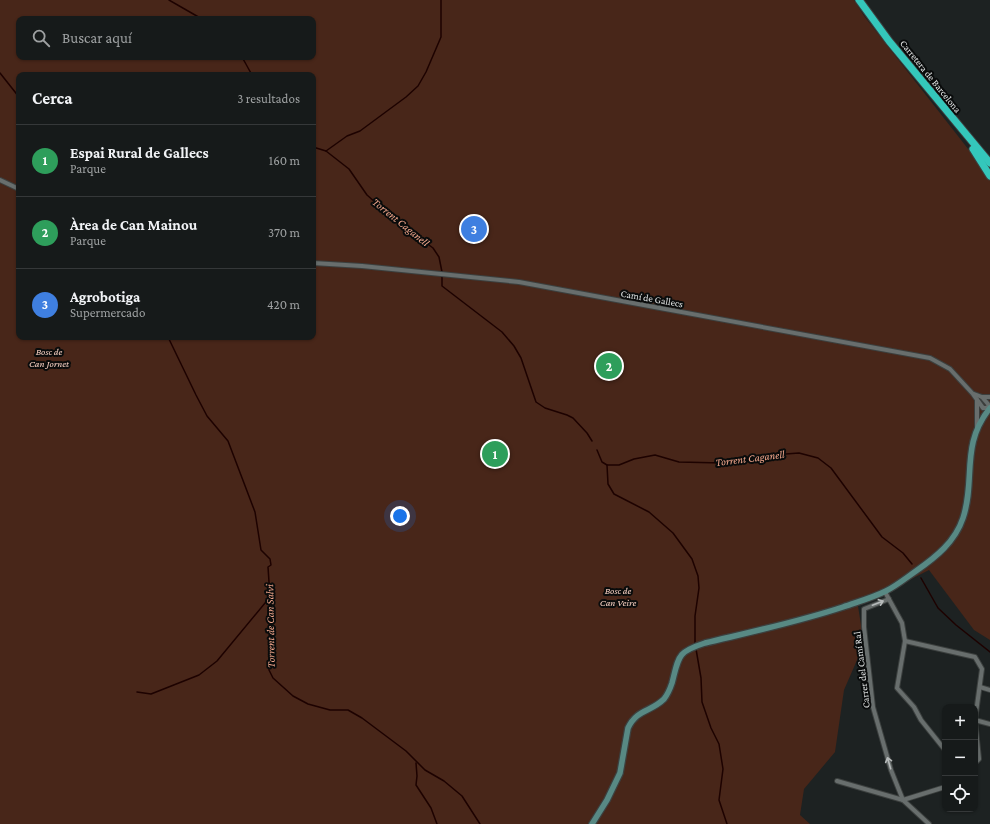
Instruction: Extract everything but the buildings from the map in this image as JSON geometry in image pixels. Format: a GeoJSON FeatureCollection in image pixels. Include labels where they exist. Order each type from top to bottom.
{"type":"FeatureCollection","features":[{"type":"Feature","properties":{"kind":"highway","name":"Carretera de Barcelona"},"geometry":{"type":"LineString","coordinates":[[859,0],[889,41],[990,163]]}},
{"type":"Feature","properties":{"kind":"highway"},"geometry":{"type":"LineString","coordinates":[[966,134],[990,176]]}},
{"type":"Feature","properties":{"kind":"highway"},"geometry":{"type":"LineString","coordinates":[[974,144],[990,157]]}},
{"type":"Feature","properties":{"kind":"main road"},"geometry":{"type":"LineString","coordinates":[[592,824],[607,800],[620,774],[628,728],[631,721],[663,700],[669,691],[678,660],[684,652],[694,646],[705,643],[810,618],[885,592],[938,555],[955,534],[964,516],[967,502],[970,460],[977,429],[990,408]]}},
{"type":"Feature","properties":{"kind":"street"},"geometry":{"type":"LineString","coordinates":[[0,180],[16,188]]}},
{"type":"Feature","properties":{"kind":"street","name":"Camí de Gallecs"},"geometry":{"type":"LineString","coordinates":[[316,263],[362,266],[518,282],[930,358],[950,369],[984,408],[990,408]]}},
{"type":"Feature","properties":{"kind":"street","name":"Camí de Gallecs"},"geometry":{"type":"LineString","coordinates":[[973,394],[982,397],[990,397]]}},
{"type":"Feature","properties":{"kind":"street"},"geometry":{"type":"LineString","coordinates":[[982,397],[990,408]]}},
{"type":"Feature","properties":{"kind":"street"},"geometry":{"type":"LineString","coordinates":[[977,400],[977,429]]}},
{"type":"Feature","properties":{"kind":"street"},"geometry":{"type":"LineString","coordinates":[[885,592],[902,623],[905,641],[897,688],[914,707],[921,720],[942,746]]}},
{"type":"Feature","properties":{"kind":"street","name":"Carrer del Camí Ral"},"geometry":{"type":"LineString","coordinates":[[889,599],[864,609],[864,627],[872,707],[891,770],[903,800]]}},
{"type":"Feature","properties":{"kind":"street"},"geometry":{"type":"LineString","coordinates":[[905,641],[975,657],[982,669],[977,704]]}},
{"type":"Feature","properties":{"kind":"street"},"geometry":{"type":"LineString","coordinates":[[980,687],[990,690]]}},
{"type":"Feature","properties":{"kind":"street"},"geometry":{"type":"LineString","coordinates":[[978,721],[990,724]]}},
{"type":"Feature","properties":{"kind":"street"},"geometry":{"type":"LineString","coordinates":[[978,749],[978,760]]}},
{"type":"Feature","properties":{"kind":"street"},"geometry":{"type":"LineString","coordinates":[[837,781],[903,800],[910,799],[942,787]]}},
{"type":"Feature","properties":{"kind":"street"},"geometry":{"type":"LineString","coordinates":[[903,800],[929,824]]}},
{"type":"Feature","properties":{"kind":"green space"},"geometry":{"type":"Polygon","coordinates":[[[0,0],[854,0],[864,16],[990,179],[990,640],[974,630],[929,570],[858,606],[864,644],[844,690],[835,752],[804,789],[800,815],[810,824],[0,824],[0,0]]]}},
{"type":"Feature","properties":{"kind":"waterway"},"geometry":{"type":"LineString","coordinates":[[169,0],[197,16]]}},
{"type":"Feature","properties":{"kind":"waterway"},"geometry":{"type":"LineString","coordinates":[[326,151],[347,136],[360,131],[406,97],[418,86],[426,72],[441,37],[441,0]]}},
{"type":"Feature","properties":{"kind":"waterway","name":"Torrent Caganell"},"geometry":{"type":"LineString","coordinates":[[244,60],[250,72]]}},
{"type":"Feature","properties":{"kind":"waterway","name":"Torrent de Can Salvi"},"geometry":{"type":"LineString","coordinates":[[0,73],[16,93]]}},
{"type":"Feature","properties":{"kind":"waterway","name":"Torrent Caganell"},"geometry":{"type":"LineString","coordinates":[[316,148],[326,151],[349,169],[367,195],[393,218],[433,248],[439,257],[442,272]]}},
{"type":"Feature","properties":{"kind":"waterway","name":"Torrent Caganell"},"geometry":{"type":"LineString","coordinates":[[442,276],[442,286],[502,332],[514,346],[521,358],[536,402],[545,408],[573,418],[587,433],[592,441]]}},
{"type":"Feature","properties":{"kind":"waterway","name":"Torrent de Can Salvi"},"geometry":{"type":"LineString","coordinates":[[169,340],[207,416],[228,441],[255,512],[261,550],[270,559],[271,565],[268,567],[270,597],[269,670],[273,678],[293,696],[308,704],[330,710],[348,710],[362,718],[406,751],[425,770],[444,781],[462,796],[480,824]]}},
{"type":"Feature","properties":{"kind":"waterway","name":"Torrent Caganell"},"geometry":{"type":"LineString","coordinates":[[597,450],[602,462],[607,465],[619,465],[634,459],[655,455],[679,462],[722,463],[758,456],[799,453],[818,458],[831,468],[882,537],[903,553],[912,564]]}},
{"type":"Feature","properties":{"kind":"waterway"},"geometry":{"type":"LineString","coordinates":[[607,465],[608,484],[614,494],[649,512],[673,533],[692,559],[698,576],[699,588],[695,616],[695,643]]}},
{"type":"Feature","properties":{"kind":"waterway","name":"Torrent Caganell"},"geometry":{"type":"LineString","coordinates":[[921,578],[938,608],[956,625],[990,652]]}},
{"type":"Feature","properties":{"kind":"waterway"},"geometry":{"type":"LineString","coordinates":[[137,692],[151,694],[199,675],[217,661],[270,597]]}},
{"type":"Feature","properties":{"kind":"waterway"},"geometry":{"type":"LineString","coordinates":[[696,649],[701,678],[702,702],[711,728],[719,744],[723,769],[719,800],[727,824]]}},
{"type":"Feature","properties":{"kind":"waterway"},"geometry":{"type":"LineString","coordinates":[[416,763],[416,785],[431,808],[437,824]]}},
{"type":"Feature","properties":{"kind":"place","name":"Agrobotiga"},"geometry":{"type":"Point","coordinates":[474,229]}},
{"type":"Feature","properties":{"kind":"place","name":"Àrea de Can Mainou"},"geometry":{"type":"Point","coordinates":[609,366]}},
{"type":"Feature","properties":{"kind":"place","name":"Espai Rural de Gallecs"},"geometry":{"type":"Point","coordinates":[495,454]}},
{"type":"Feature","properties":{"kind":"park label","name":"Bosc de Can Jornet"},"geometry":{"type":"Point","coordinates":[49,356]}},
{"type":"Feature","properties":{"kind":"park label","name":"Bosc de Can Veire"},"geometry":{"type":"Point","coordinates":[618,596]}}]}
